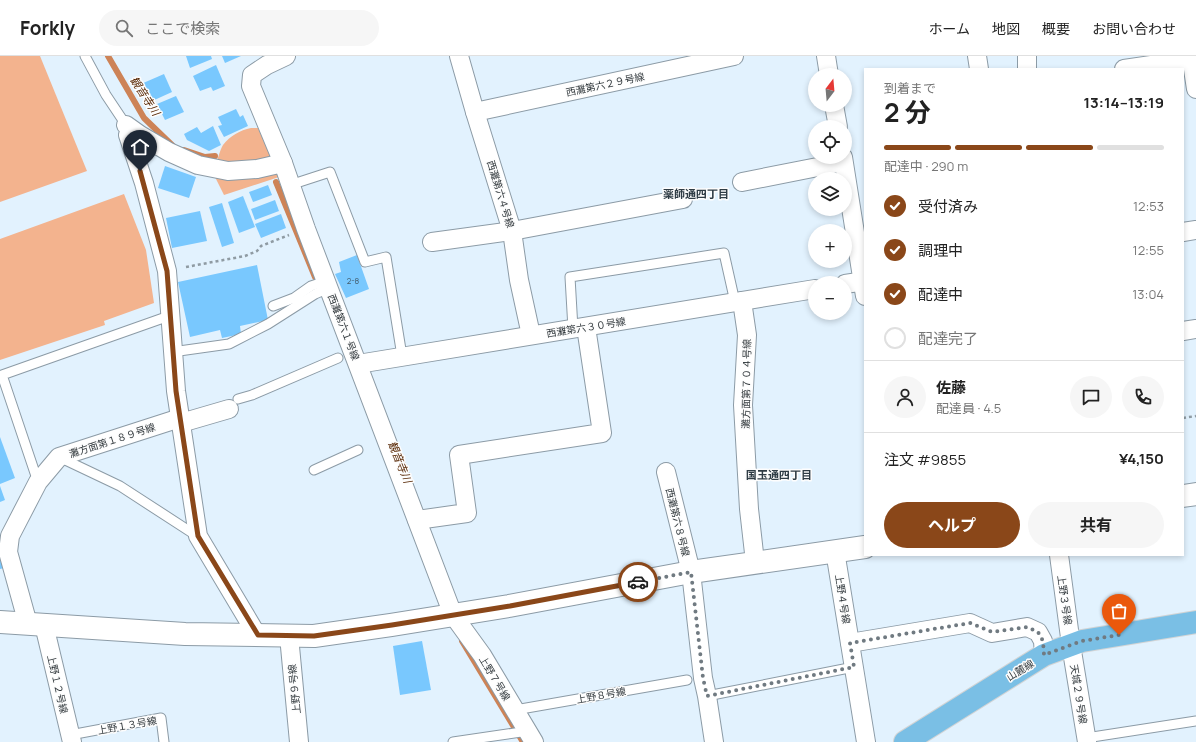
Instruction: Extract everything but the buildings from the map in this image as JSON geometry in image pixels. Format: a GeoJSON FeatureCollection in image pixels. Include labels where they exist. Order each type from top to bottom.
{"type":"FeatureCollection","features":[{"type":"Feature","properties":{"kind":"main road","name":"山麓線"},"geometry":{"type":"LineString","coordinates":[[905,742],[1044,655],[1082,641],[1196,622]]}},
{"type":"Feature","properties":{"kind":"street","name":"西灘第六１号線"},"geometry":{"type":"LineString","coordinates":[[286,56],[267,65],[252,75],[250,86],[283,163],[322,288],[358,364],[453,615]]}},
{"type":"Feature","properties":{"kind":"street","name":"西灘第六４号線"},"geometry":{"type":"LineString","coordinates":[[459,56],[512,231],[519,280],[531,335]]}},
{"type":"Feature","properties":{"kind":"street","name":"西灘第六２９号線"},"geometry":{"type":"LineString","coordinates":[[475,112],[734,56]]}},
{"type":"Feature","properties":{"kind":"street"},"geometry":{"type":"LineString","coordinates":[[826,56],[828,68]]}},
{"type":"Feature","properties":{"kind":"street"},"geometry":{"type":"LineString","coordinates":[[977,56],[979,68]]}},
{"type":"Feature","properties":{"kind":"street"},"geometry":{"type":"LineString","coordinates":[[1027,56],[1027,68]]}},
{"type":"Feature","properties":{"kind":"street"},"geometry":{"type":"LineString","coordinates":[[1130,68],[1191,57],[1196,89]]}},
{"type":"Feature","properties":{"kind":"street"},"geometry":{"type":"LineString","coordinates":[[127,130],[140,135],[169,152],[198,165],[228,171],[257,169],[283,163]]}},
{"type":"Feature","properties":{"kind":"street"},"geometry":{"type":"LineString","coordinates":[[127,130],[144,183],[167,271],[169,316],[176,391],[198,536],[258,635]]}},
{"type":"Feature","properties":{"kind":"street"},"geometry":{"type":"LineString","coordinates":[[742,182],[821,164]]}},
{"type":"Feature","properties":{"kind":"street"},"geometry":{"type":"LineString","coordinates":[[844,164],[859,286]]}},
{"type":"Feature","properties":{"kind":"street"},"geometry":{"type":"LineString","coordinates":[[432,242],[512,231],[683,199]]}},
{"type":"Feature","properties":{"kind":"street"},"geometry":{"type":"LineString","coordinates":[[1184,232],[1196,230]]}},
{"type":"Feature","properties":{"kind":"street","name":"西灘第六３０号線"},"geometry":{"type":"LineString","coordinates":[[358,364],[808,290]]}},
{"type":"Feature","properties":{"kind":"street","name":"灘方面第７０４号線"},"geometry":{"type":"LineString","coordinates":[[738,302],[747,335],[743,405],[747,487],[755,562]]}},
{"type":"Feature","properties":{"kind":"street"},"geometry":{"type":"LineString","coordinates":[[417,520],[467,513],[459,454],[602,433],[579,328]]}},
{"type":"Feature","properties":{"kind":"street"},"geometry":{"type":"LineString","coordinates":[[1184,331],[1196,329]]}},
{"type":"Feature","properties":{"kind":"street","name":"灘方面第１８９号線"},"geometry":{"type":"LineString","coordinates":[[36,625],[8,552],[10,536],[38,482],[59,457],[233,404]]}},
{"type":"Feature","properties":{"kind":"street","name":"西灘第六８号線"},"geometry":{"type":"LineString","coordinates":[[666,472],[691,572],[703,678],[714,742]]}},
{"type":"Feature","properties":{"kind":"street"},"geometry":{"type":"LineString","coordinates":[[1184,496],[1196,494]]}},
{"type":"Feature","properties":{"kind":"street"},"geometry":{"type":"LineString","coordinates":[[0,622],[185,634],[314,636],[510,606],[691,572],[864,547]]}},
{"type":"Feature","properties":{"kind":"street","name":"上野４号線"},"geometry":{"type":"LineString","coordinates":[[835,551],[866,742]]}},
{"type":"Feature","properties":{"kind":"street","name":"上野３号線"},"geometry":{"type":"LineString","coordinates":[[1059,556],[1071,645]]}},
{"type":"Feature","properties":{"kind":"street","name":"上野７号線"},"geometry":{"type":"LineString","coordinates":[[453,615],[462,625],[482,655],[529,735]]}},
{"type":"Feature","properties":{"kind":"street"},"geometry":{"type":"LineString","coordinates":[[850,643],[970,623],[992,632],[1027,627],[1038,632],[1043,641],[1044,655]]}},
{"type":"Feature","properties":{"kind":"street","name":"上野１２号線"},"geometry":{"type":"LineString","coordinates":[[36,625],[71,738]]}},
{"type":"Feature","properties":{"kind":"street","name":"上野９号線"},"geometry":{"type":"LineString","coordinates":[[289,636],[299,742]]}},
{"type":"Feature","properties":{"kind":"street","name":"天城２９号線"},"geometry":{"type":"LineString","coordinates":[[1071,645],[1087,740]]}},
{"type":"Feature","properties":{"kind":"lane"},"geometry":{"type":"LineString","coordinates":[[85,56],[127,130]]}},
{"type":"Feature","properties":{"kind":"lane"},"geometry":{"type":"LineString","coordinates":[[290,185],[330,172],[365,262],[386,257],[402,356]]}},
{"type":"Feature","properties":{"kind":"lane"},"geometry":{"type":"LineString","coordinates":[[579,328],[570,277],[724,252],[738,302]]}},
{"type":"Feature","properties":{"kind":"lane"},"geometry":{"type":"LineString","coordinates":[[274,306],[322,288]]}},
{"type":"Feature","properties":{"kind":"lane"},"geometry":{"type":"LineString","coordinates":[[172,352],[229,344],[268,324],[322,288]]}},
{"type":"Feature","properties":{"kind":"lane"},"geometry":{"type":"LineString","coordinates":[[38,482],[2,375],[169,316]]}},
{"type":"Feature","properties":{"kind":"lane"},"geometry":{"type":"LineString","coordinates":[[233,404],[338,358]]}},
{"type":"Feature","properties":{"kind":"lane"},"geometry":{"type":"LineString","coordinates":[[314,470],[358,450]]}},
{"type":"Feature","properties":{"kind":"lane"},"geometry":{"type":"LineString","coordinates":[[59,457],[120,486],[198,536]]}},
{"type":"Feature","properties":{"kind":"lane"},"geometry":{"type":"LineString","coordinates":[[707,696],[854,667]]}},
{"type":"Feature","properties":{"kind":"lane","name":"上野８号線"},"geometry":{"type":"LineString","coordinates":[[515,710],[687,680]]}},
{"type":"Feature","properties":{"kind":"lane","name":"上野１３号線"},"geometry":{"type":"LineString","coordinates":[[71,738],[161,718],[164,742]]}},
{"type":"Feature","properties":{"kind":"lane"},"geometry":{"type":"LineString","coordinates":[[1087,740],[1196,721]]}},
{"type":"Feature","properties":{"kind":"lane"},"geometry":{"type":"LineString","coordinates":[[453,742],[503,735],[529,735]]}},
{"type":"Feature","properties":{"kind":"path"},"geometry":{"type":"LineString","coordinates":[[167,271],[245,256],[257,251],[261,246],[294,233]]}},
{"type":"Feature","properties":{"kind":"path"},"geometry":{"type":"LineString","coordinates":[[1184,418],[1196,416]]}},
{"type":"Feature","properties":{"kind":"shaded area"},"geometry":{"type":"Polygon","coordinates":[[[0,56],[40,56],[87,171],[0,202],[0,56]]]}},
{"type":"Feature","properties":{"kind":"shaded area"},"geometry":{"type":"Polygon","coordinates":[[[251,128],[258,128],[272,160],[216,164],[223,145],[236,134],[251,128]]]}},
{"type":"Feature","properties":{"kind":"shaded area"},"geometry":{"type":"Polygon","coordinates":[[[276,169],[279,177],[224,195],[214,175],[276,169]]]}},
{"type":"Feature","properties":{"kind":"shaded area"},"geometry":{"type":"Polygon","coordinates":[[[124,194],[146,250],[154,303],[104,321],[105,325],[0,360],[0,239],[124,194]]]}},
{"type":"Feature","properties":{"kind":"waterway","name":"観音寺川"},"geometry":{"type":"LineString","coordinates":[[108,56],[144,118],[173,146]]}},
{"type":"Feature","properties":{"kind":"waterway","name":"観音寺川"},"geometry":{"type":"LineString","coordinates":[[184,150],[205,157],[215,156]]}},
{"type":"Feature","properties":{"kind":"waterway","name":"観音寺川"},"geometry":{"type":"LineString","coordinates":[[276,182],[315,277]]}},
{"type":"Feature","properties":{"kind":"waterway","name":"観音寺川"},"geometry":{"type":"LineString","coordinates":[[462,641],[523,742]]}},
{"type":"Feature","properties":{"kind":"way so far"},"geometry":{"type":"LineString","coordinates":[[638,582],[691,572],[703,678],[707,696],[854,667],[850,643],[970,623],[992,632],[1027,627],[1038,632],[1043,641],[1044,655],[1082,641],[1119,635]]}},
{"type":"Feature","properties":{"kind":"district","name":"薬師通四丁目"},"geometry":{"type":"Point","coordinates":[696,194]}},
{"type":"Feature","properties":{"kind":"district","name":"国玉通四丁目"},"geometry":{"type":"Point","coordinates":[779,475]}},
{"type":"Feature","properties":{"kind":"route"},"geometry":{"type":"LineString","coordinates":[[140,171],[167,271],[169,316],[176,391],[198,536],[258,635],[314,636],[510,606],[638,582]]}}]}
